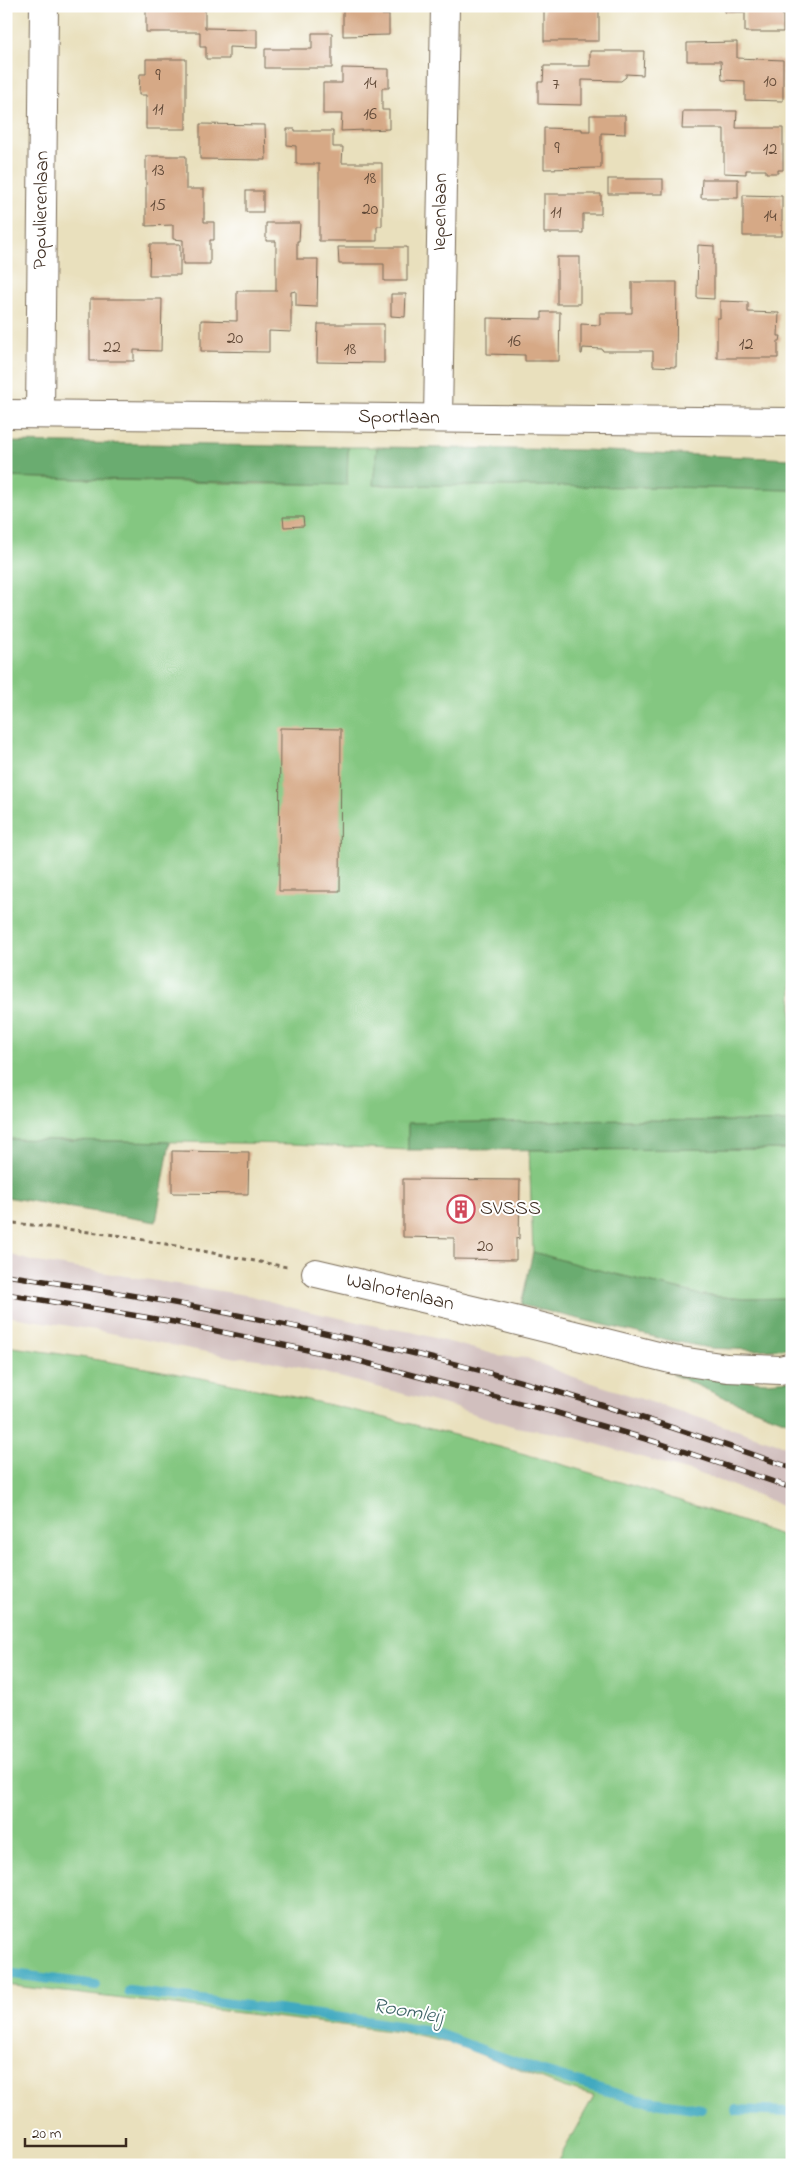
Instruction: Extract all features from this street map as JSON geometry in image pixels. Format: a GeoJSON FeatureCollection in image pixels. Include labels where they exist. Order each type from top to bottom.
{"type":"FeatureCollection","features":[{"type":"Feature","properties":{"kind":"street","name":"Populierenlaan"},"geometry":{"type":"LineString","coordinates":[[40,414],[44,6]]}},
{"type":"Feature","properties":{"kind":"street","name":"Iepenlaan"},"geometry":{"type":"LineString","coordinates":[[438,418],[445,6]]}},
{"type":"Feature","properties":{"kind":"street","name":"Sportlaan"},"geometry":{"type":"LineString","coordinates":[[6,414],[792,422]]}},
{"type":"Feature","properties":{"kind":"street","name":"Walnotenlaan"},"geometry":{"type":"LineString","coordinates":[[316,1273],[674,1360],[727,1368],[780,1370],[792,1367]]}},
{"type":"Feature","properties":{"kind":"path"},"geometry":{"type":"LineString","coordinates":[[6,1222],[123,1236],[316,1273]]}},
{"type":"Feature","properties":{"kind":"shaded area"},"geometry":{"type":"Polygon","coordinates":[[[6,1253],[31,1261],[252,1296],[293,1308],[412,1332],[501,1356],[527,1358],[565,1374],[792,1448],[792,1512],[772,1501],[710,1477],[562,1434],[515,1427],[446,1405],[316,1371],[265,1360],[237,1358],[95,1330],[6,1316],[6,1253]]]}},
{"type":"Feature","properties":{"kind":"green space"},"geometry":{"type":"Polygon","coordinates":[[[6,442],[348,447],[347,485],[6,477],[6,442]]]}},
{"type":"Feature","properties":{"kind":"green space"},"geometry":{"type":"Polygon","coordinates":[[[348,447],[377,447],[373,485],[792,490],[792,1122],[637,1120],[408,1123],[408,1150],[293,1144],[6,1139],[6,477],[257,484],[347,484],[348,447]]]}},
{"type":"Feature","properties":{"kind":"green space"},"geometry":{"type":"Polygon","coordinates":[[[377,447],[583,450],[792,459],[792,490],[373,485],[377,447]]]}},
{"type":"Feature","properties":{"kind":"green space"},"geometry":{"type":"Polygon","coordinates":[[[637,1120],[792,1122],[792,1149],[408,1150],[408,1123],[637,1120]]]}},
{"type":"Feature","properties":{"kind":"green space"},"geometry":{"type":"Polygon","coordinates":[[[6,1139],[170,1142],[156,1222],[6,1197],[6,1139]]]}},
{"type":"Feature","properties":{"kind":"green space"},"geometry":{"type":"Polygon","coordinates":[[[792,1149],[792,1298],[744,1299],[702,1295],[533,1252],[529,1150],[792,1149]]]}},
{"type":"Feature","properties":{"kind":"green space"},"geometry":{"type":"Polygon","coordinates":[[[533,1252],[702,1295],[744,1299],[792,1298],[792,1348],[755,1350],[709,1348],[521,1305],[533,1252]]]}},
{"type":"Feature","properties":{"kind":"green space"},"geometry":{"type":"Polygon","coordinates":[[[6,1346],[206,1379],[404,1422],[600,1476],[792,1539],[792,2165],[555,2165],[594,2096],[563,2087],[454,2044],[399,2032],[6,1985],[6,1346]]]}},
{"type":"Feature","properties":{"kind":"green space"},"geometry":{"type":"Polygon","coordinates":[[[672,1374],[766,1382],[792,1380],[792,1423],[725,1398],[672,1374]]]}},
{"type":"Feature","properties":{"kind":"building"},"geometry":{"type":"Polygon","coordinates":[[[146,6],[205,6],[205,28],[257,29],[257,48],[229,47],[229,59],[206,59],[206,47],[200,47],[200,32],[146,32],[146,6]]]}},
{"type":"Feature","properties":{"kind":"building"},"geometry":{"type":"Polygon","coordinates":[[[343,6],[383,6],[382,15],[389,15],[389,35],[343,36],[343,6]]]}},
{"type":"Feature","properties":{"kind":"building"},"geometry":{"type":"Polygon","coordinates":[[[544,6],[599,6],[599,41],[544,41],[544,6]]]}},
{"type":"Feature","properties":{"kind":"building"},"geometry":{"type":"Polygon","coordinates":[[[725,6],[783,6],[783,32],[745,32],[745,12],[725,12],[725,6]]]}},
{"type":"Feature","properties":{"kind":"building"},"geometry":{"type":"Polygon","coordinates":[[[312,33],[332,33],[332,68],[265,68],[265,49],[312,49],[312,33]]]}},
{"type":"Feature","properties":{"kind":"building"},"geometry":{"type":"Polygon","coordinates":[[[737,42],[737,58],[783,60],[783,101],[745,100],[745,81],[722,80],[721,61],[687,61],[687,43],[737,42]]]}},
{"type":"Feature","properties":{"kind":"building"},"geometry":{"type":"Polygon","coordinates":[[[590,51],[644,51],[643,75],[626,74],[626,77],[621,81],[582,80],[582,105],[538,104],[538,82],[543,82],[544,66],[590,66],[590,51]]]}},
{"type":"Feature","properties":{"kind":"building"},"geometry":{"type":"Polygon","coordinates":[[[146,59],[186,59],[186,129],[146,129],[146,95],[139,95],[139,93],[140,74],[146,74],[146,59]]]}},
{"type":"Feature","properties":{"kind":"building"},"geometry":{"type":"Polygon","coordinates":[[[342,68],[389,69],[389,88],[382,88],[382,110],[389,110],[389,129],[341,131],[342,114],[323,114],[323,83],[342,83],[342,68]]]}},
{"type":"Feature","properties":{"kind":"building"},"geometry":{"type":"Polygon","coordinates":[[[683,111],[737,111],[736,128],[783,128],[783,170],[778,170],[778,173],[766,173],[766,170],[746,170],[746,174],[724,173],[724,129],[682,129],[683,111]]]}},
{"type":"Feature","properties":{"kind":"building"},"geometry":{"type":"Polygon","coordinates":[[[590,115],[625,115],[625,134],[601,133],[601,168],[544,169],[544,128],[590,131],[590,115]]]}},
{"type":"Feature","properties":{"kind":"building"},"geometry":{"type":"Polygon","coordinates":[[[200,124],[265,125],[266,160],[200,159],[200,124]]]}},
{"type":"Feature","properties":{"kind":"building"},"geometry":{"type":"Polygon","coordinates":[[[287,129],[295,129],[295,131],[333,131],[333,147],[343,147],[342,163],[382,163],[382,226],[377,226],[377,241],[319,241],[319,164],[296,164],[296,146],[287,145],[287,129]]]}},
{"type":"Feature","properties":{"kind":"building"},"geometry":{"type":"Polygon","coordinates":[[[146,156],[186,156],[186,189],[204,189],[204,222],[214,222],[214,240],[210,240],[210,264],[183,264],[183,240],[173,239],[173,225],[146,226],[146,156]]]}},
{"type":"Feature","properties":{"kind":"building"},"geometry":{"type":"Polygon","coordinates":[[[608,179],[663,179],[663,194],[608,194],[608,179]]]}},
{"type":"Feature","properties":{"kind":"building"},"geometry":{"type":"Polygon","coordinates":[[[702,179],[738,179],[738,198],[701,198],[702,179]]]}},
{"type":"Feature","properties":{"kind":"building"},"geometry":{"type":"Polygon","coordinates":[[[246,191],[263,191],[263,212],[246,212],[246,191]]]}},
{"type":"Feature","properties":{"kind":"building"},"geometry":{"type":"Polygon","coordinates":[[[544,194],[601,194],[601,214],[583,214],[583,233],[544,233],[544,194]]]}},
{"type":"Feature","properties":{"kind":"building"},"geometry":{"type":"Polygon","coordinates":[[[743,195],[782,196],[782,236],[743,236],[743,195]]]}},
{"type":"Feature","properties":{"kind":"building"},"geometry":{"type":"Polygon","coordinates":[[[266,223],[300,223],[297,259],[318,259],[317,307],[296,306],[296,291],[291,292],[291,332],[269,331],[269,352],[201,351],[201,320],[237,321],[237,291],[276,291],[276,241],[266,241],[266,223]]]}},
{"type":"Feature","properties":{"kind":"building"},"geometry":{"type":"Polygon","coordinates":[[[150,244],[180,244],[180,275],[149,275],[150,244]]]}},
{"type":"Feature","properties":{"kind":"building"},"geometry":{"type":"Polygon","coordinates":[[[698,245],[714,246],[714,299],[697,298],[698,245]]]}},
{"type":"Feature","properties":{"kind":"building"},"geometry":{"type":"Polygon","coordinates":[[[338,247],[407,247],[407,281],[384,281],[384,264],[339,264],[338,247]]]}},
{"type":"Feature","properties":{"kind":"building"},"geometry":{"type":"Polygon","coordinates":[[[557,257],[580,257],[580,304],[557,304],[557,257]]]}},
{"type":"Feature","properties":{"kind":"building"},"geometry":{"type":"Polygon","coordinates":[[[632,282],[677,282],[676,367],[653,366],[653,351],[603,351],[602,349],[583,348],[581,354],[581,324],[600,325],[600,313],[632,313],[632,282]]]}},
{"type":"Feature","properties":{"kind":"building"},"geometry":{"type":"Polygon","coordinates":[[[391,294],[406,294],[405,317],[391,316],[391,294]]]}},
{"type":"Feature","properties":{"kind":"building"},"geometry":{"type":"Polygon","coordinates":[[[90,299],[162,299],[161,351],[134,350],[134,361],[90,361],[90,299]]]}},
{"type":"Feature","properties":{"kind":"building"},"geometry":{"type":"Polygon","coordinates":[[[720,301],[748,302],[748,312],[779,313],[778,336],[781,336],[780,341],[778,341],[778,358],[717,358],[717,318],[720,318],[720,301]]]}},
{"type":"Feature","properties":{"kind":"building"},"geometry":{"type":"Polygon","coordinates":[[[542,312],[560,312],[559,361],[525,361],[525,355],[487,354],[487,318],[542,319],[542,312]]]}},
{"type":"Feature","properties":{"kind":"building"},"geometry":{"type":"Polygon","coordinates":[[[318,324],[384,324],[384,363],[317,362],[318,324]]]}},
{"type":"Feature","properties":{"kind":"building"},"geometry":{"type":"Polygon","coordinates":[[[283,517],[303,517],[304,526],[284,527],[283,517]]]}},
{"type":"Feature","properties":{"kind":"building"},"geometry":{"type":"Polygon","coordinates":[[[280,728],[341,729],[340,891],[279,891],[280,728]]]}},
{"type":"Feature","properties":{"kind":"building"},"geometry":{"type":"Polygon","coordinates":[[[172,1151],[249,1152],[248,1194],[172,1193],[172,1151]]]}},
{"type":"Feature","properties":{"kind":"building","name":"SVSSS"},"geometry":{"type":"Polygon","coordinates":[[[403,1179],[520,1180],[519,1239],[516,1238],[516,1260],[454,1259],[454,1238],[403,1237],[403,1179]]]}},
{"type":"Feature","properties":{"kind":"waterway","name":"Roomleij"},"geometry":{"type":"LineString","coordinates":[[6,1973],[96,1985]]}},
{"type":"Feature","properties":{"kind":"waterway","name":"Roomleij"},"geometry":{"type":"LineString","coordinates":[[129,1991],[430,2031],[534,2069],[634,2099],[701,2109]]}},
{"type":"Feature","properties":{"kind":"waterway","name":"Roomleij"},"geometry":{"type":"LineString","coordinates":[[736,2110],[792,2112]]}},
{"type":"Feature","properties":{"kind":"railway"},"geometry":{"type":"LineString","coordinates":[[6,1275],[208,1309],[408,1352],[603,1406],[792,1468]]}},
{"type":"Feature","properties":{"kind":"railway"},"geometry":{"type":"LineString","coordinates":[[6,1294],[174,1322],[355,1360],[554,1412],[656,1442],[792,1488]]}},
{"type":"Feature","properties":{"kind":"place","name":"SVSSS"},"geometry":{"type":"Point","coordinates":[461,1209]}}]}
